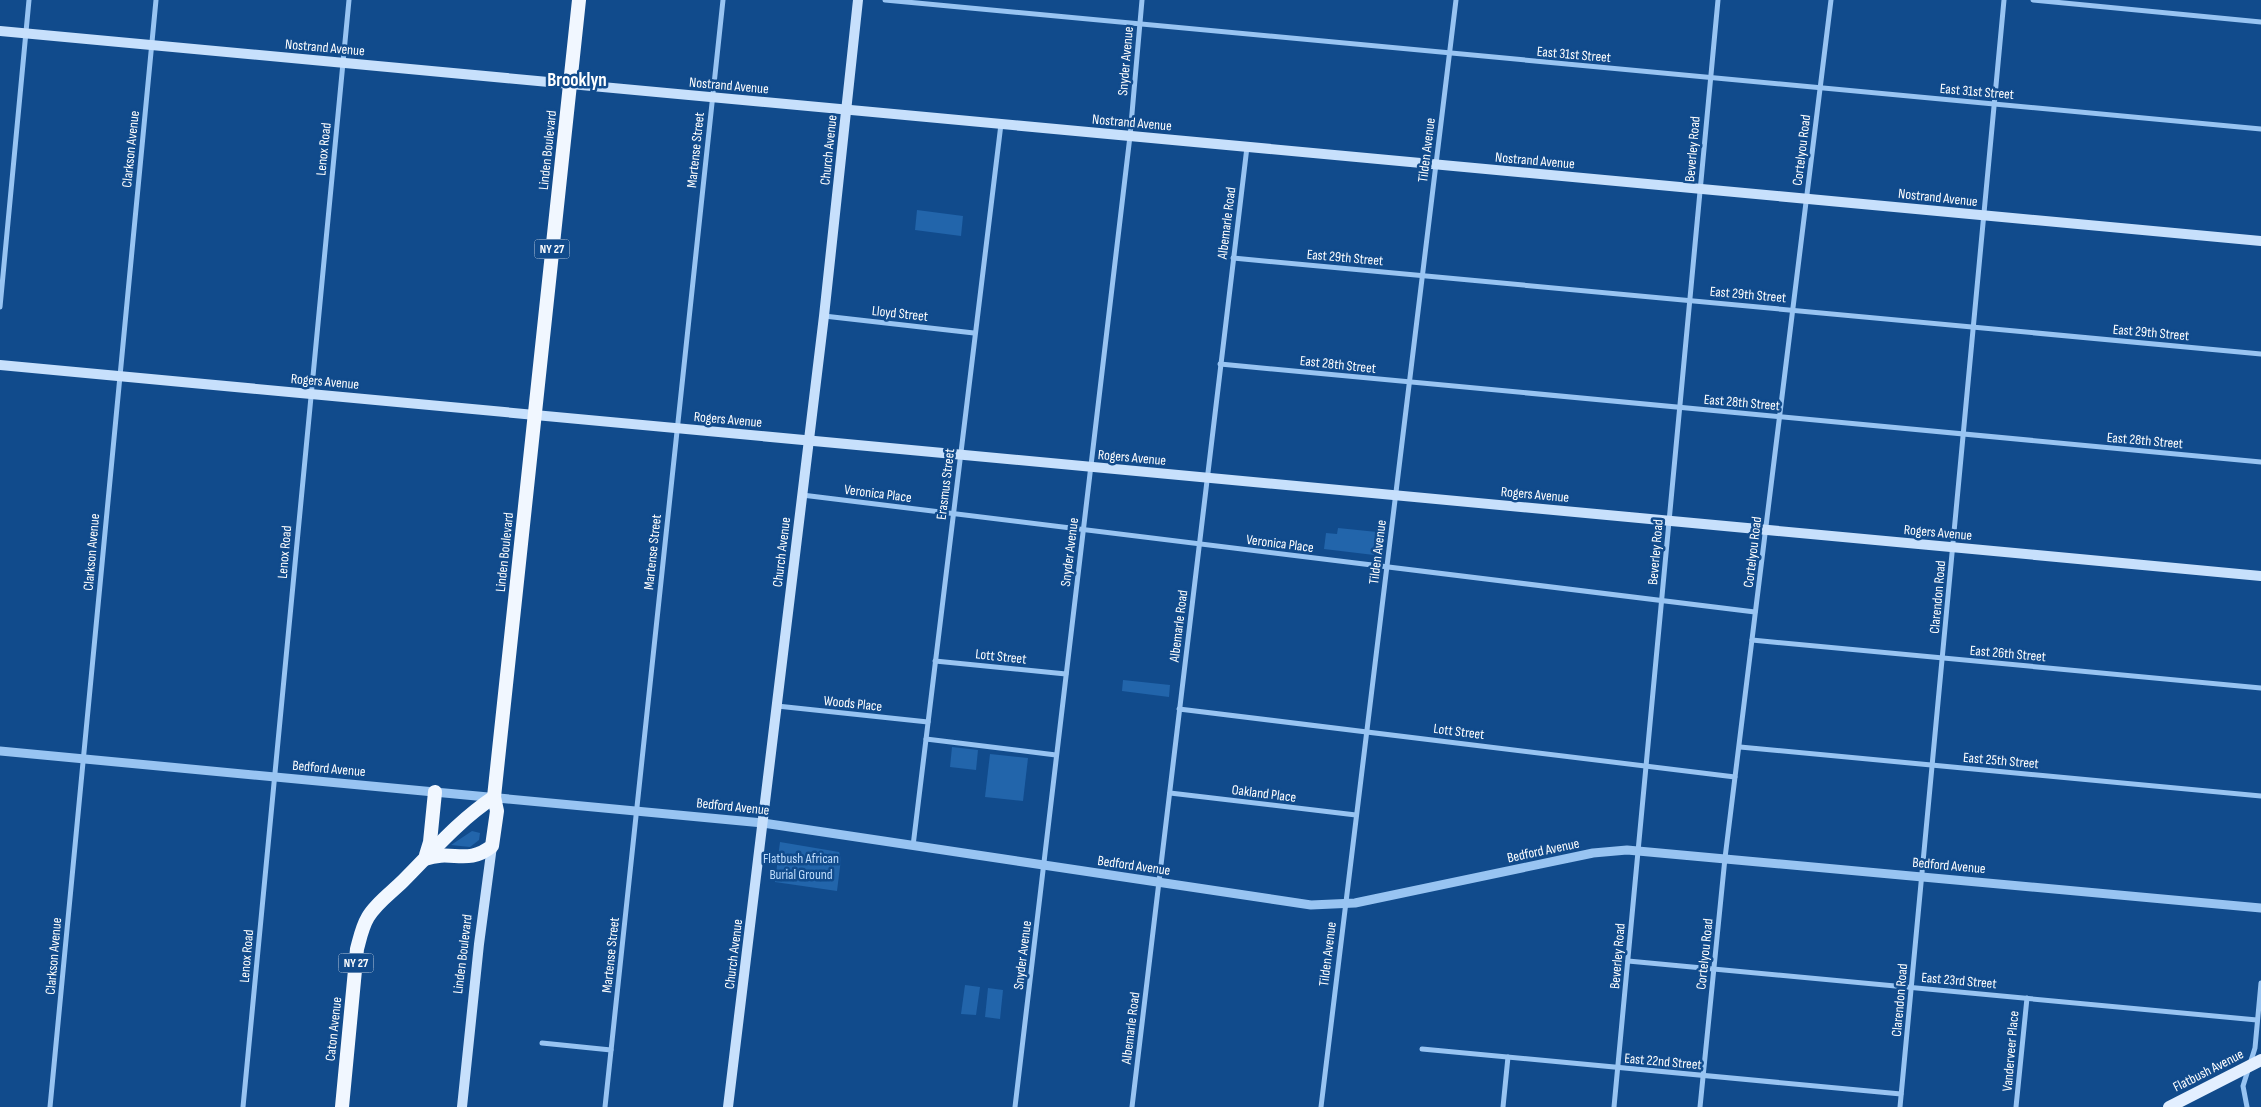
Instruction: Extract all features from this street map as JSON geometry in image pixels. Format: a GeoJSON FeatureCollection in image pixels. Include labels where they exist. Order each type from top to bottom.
{"type":"FeatureCollection","features":[{"type":"Feature","properties":{"kind":"highway","name":"Linden Boulevard"},"geometry":{"type":"LineString","coordinates":[[492,846],[497,811],[494,797],[579,0]]}},
{"type":"Feature","properties":{"kind":"highway"},"geometry":{"type":"LineString","coordinates":[[435,792],[430,842],[425,858],[444,855],[471,857],[481,855],[492,846]]}},
{"type":"Feature","properties":{"kind":"highway","name":"Caton Avenue"},"geometry":{"type":"LineString","coordinates":[[342,1107],[357,949],[361,931],[369,915],[440,841],[477,808],[494,797]]}},
{"type":"Feature","properties":{"kind":"main road","name":"Church Avenue"},"geometry":{"type":"LineString","coordinates":[[728,1107],[824,316],[858,0]]}},
{"type":"Feature","properties":{"kind":"main road","name":"Nostrand Avenue"},"geometry":{"type":"LineString","coordinates":[[0,31],[2261,242]]}},
{"type":"Feature","properties":{"kind":"main road","name":"Rogers Avenue"},"geometry":{"type":"LineString","coordinates":[[0,365],[2261,576]]}},
{"type":"Feature","properties":{"kind":"main road","name":"Linden Boulevard"},"geometry":{"type":"LineString","coordinates":[[462,1107],[478,944],[492,846]]}},
{"type":"Feature","properties":{"kind":"main road","name":"Flatbush Avenue"},"geometry":{"type":"LineString","coordinates":[[2169,1107],[2261,1060]]}},
{"type":"Feature","properties":{"kind":"street"},"geometry":{"type":"LineString","coordinates":[[0,307],[29,0]]}},
{"type":"Feature","properties":{"kind":"street","name":"Clarkson Avenue"},"geometry":{"type":"LineString","coordinates":[[50,1107],[156,0]]}},
{"type":"Feature","properties":{"kind":"street","name":"Lenox Road"},"geometry":{"type":"LineString","coordinates":[[243,1107],[349,0]]}},
{"type":"Feature","properties":{"kind":"street","name":"Martense Street"},"geometry":{"type":"LineString","coordinates":[[605,1107],[723,0]]}},
{"type":"Feature","properties":{"kind":"street","name":"East 31st Street"},"geometry":{"type":"LineString","coordinates":[[885,0],[2261,130]]}},
{"type":"Feature","properties":{"kind":"street","name":"Snyder Avenue"},"geometry":{"type":"LineString","coordinates":[[1016,1107],[1130,136],[1142,0]]}},
{"type":"Feature","properties":{"kind":"street","name":"Tilden Avenue"},"geometry":{"type":"LineString","coordinates":[[1321,1107],[1456,0]]}},
{"type":"Feature","properties":{"kind":"street","name":"Beverley Road"},"geometry":{"type":"LineString","coordinates":[[1614,1107],[1718,0]]}},
{"type":"Feature","properties":{"kind":"street","name":"Cortelyou Road"},"geometry":{"type":"LineString","coordinates":[[1700,1107],[1725,858],[1831,0]]}},
{"type":"Feature","properties":{"kind":"street","name":"Clarendon Road"},"geometry":{"type":"LineString","coordinates":[[1900,1107],[2004,0]]}},
{"type":"Feature","properties":{"kind":"street"},"geometry":{"type":"LineString","coordinates":[[2033,0],[2261,22]]}},
{"type":"Feature","properties":{"kind":"street","name":"Erasmus Street"},"geometry":{"type":"LineString","coordinates":[[913,846],[1000,124]]}},
{"type":"Feature","properties":{"kind":"street","name":"Albemarle Road"},"geometry":{"type":"LineString","coordinates":[[1132,1107],[1247,147]]}},
{"type":"Feature","properties":{"kind":"street","name":"East 29th Street"},"geometry":{"type":"LineString","coordinates":[[1233,258],[2261,354]]}},
{"type":"Feature","properties":{"kind":"street","name":"Lloyd Street"},"geometry":{"type":"LineString","coordinates":[[824,316],[974,333]]}},
{"type":"Feature","properties":{"kind":"street","name":"East 28th Street"},"geometry":{"type":"LineString","coordinates":[[1220,364],[2261,462]]}},
{"type":"Feature","properties":{"kind":"street","name":"Veronica Place"},"geometry":{"type":"LineString","coordinates":[[801,495],[1755,612]]}},
{"type":"Feature","properties":{"kind":"street","name":"East 26th Street"},"geometry":{"type":"LineString","coordinates":[[1752,640],[2261,688]]}},
{"type":"Feature","properties":{"kind":"street","name":"Lott Street"},"geometry":{"type":"LineString","coordinates":[[935,661],[1066,674]]}},
{"type":"Feature","properties":{"kind":"street","name":"Woods Place"},"geometry":{"type":"LineString","coordinates":[[777,706],[928,722]]}},
{"type":"Feature","properties":{"kind":"street","name":"Lott Street"},"geometry":{"type":"LineString","coordinates":[[1180,709],[1735,777]]}},
{"type":"Feature","properties":{"kind":"street"},"geometry":{"type":"LineString","coordinates":[[926,739],[1056,756]]}},
{"type":"Feature","properties":{"kind":"street","name":"East 25th Street"},"geometry":{"type":"LineString","coordinates":[[1740,747],[2261,796]]}},
{"type":"Feature","properties":{"kind":"street","name":"Bedford Avenue"},"geometry":{"type":"LineString","coordinates":[[0,751],[763,823],[1296,903],[1345,904],[1593,853],[1638,850],[2261,908]]}},
{"type":"Feature","properties":{"kind":"street","name":"Oakland Place"},"geometry":{"type":"LineString","coordinates":[[1170,793],[1356,815]]}},
{"type":"Feature","properties":{"kind":"street","name":"East 23rd Street"},"geometry":{"type":"LineString","coordinates":[[1628,961],[2258,1020]]}},
{"type":"Feature","properties":{"kind":"street"},"geometry":{"type":"LineString","coordinates":[[2247,1107],[2243,1086],[2255,1048],[2261,983]]}},
{"type":"Feature","properties":{"kind":"street","name":"Vanderveer Place"},"geometry":{"type":"LineString","coordinates":[[2016,1107],[2027,998]]}},
{"type":"Feature","properties":{"kind":"street"},"geometry":{"type":"LineString","coordinates":[[542,1043],[611,1050]]}},
{"type":"Feature","properties":{"kind":"street","name":"East 22nd Street"},"geometry":{"type":"LineString","coordinates":[[1422,1049],[1901,1094]]}},
{"type":"Feature","properties":{"kind":"street"},"geometry":{"type":"LineString","coordinates":[[1503,1107],[1508,1057]]}},
{"type":"Feature","properties":{"kind":"green space"},"geometry":{"type":"Polygon","coordinates":[[[917,210],[963,216],[961,236],[915,230],[917,210]]]}},
{"type":"Feature","properties":{"kind":"green space"},"geometry":{"type":"Polygon","coordinates":[[[1338,528],[1377,532],[1374,555],[1324,549],[1326,533],[1337,534],[1338,528]]]}},
{"type":"Feature","properties":{"kind":"green space"},"geometry":{"type":"Polygon","coordinates":[[[1123,680],[1170,685],[1169,697],[1122,691],[1123,680]]]}},
{"type":"Feature","properties":{"kind":"green space"},"geometry":{"type":"Polygon","coordinates":[[[952,747],[978,750],[976,770],[950,767],[952,747]]]}},
{"type":"Feature","properties":{"kind":"green space"},"geometry":{"type":"Polygon","coordinates":[[[990,754],[1028,758],[1023,801],[985,797],[990,754]]]}},
{"type":"Feature","properties":{"kind":"green space"},"geometry":{"type":"Polygon","coordinates":[[[472,831],[480,833],[479,840],[470,847],[451,845],[472,831]]]}},
{"type":"Feature","properties":{"kind":"green space","name":"Flatbush African Burial Ground"},"geometry":{"type":"Polygon","coordinates":[[[780,842],[839,852],[841,859],[837,891],[775,882],[780,842]]]}},
{"type":"Feature","properties":{"kind":"green space"},"geometry":{"type":"Polygon","coordinates":[[[965,985],[980,987],[976,1015],[961,1014],[965,985]]]}},
{"type":"Feature","properties":{"kind":"green space"},"geometry":{"type":"Polygon","coordinates":[[[988,988],[1003,990],[1000,1019],[985,1017],[988,988]]]}},
{"type":"Feature","properties":{"kind":"district","name":"Brooklyn"},"geometry":{"type":"Point","coordinates":[577,79]}}]}
